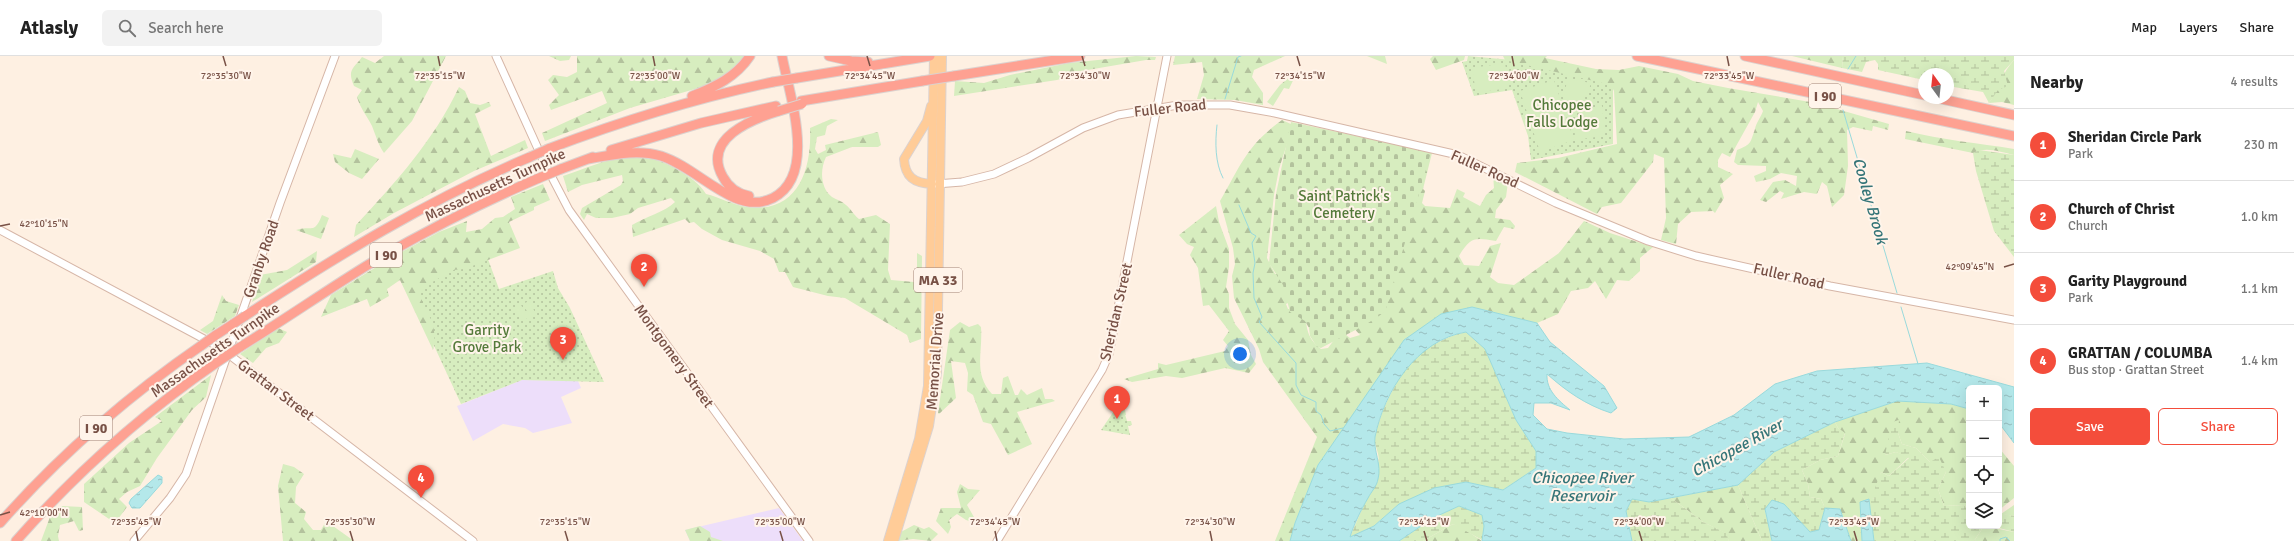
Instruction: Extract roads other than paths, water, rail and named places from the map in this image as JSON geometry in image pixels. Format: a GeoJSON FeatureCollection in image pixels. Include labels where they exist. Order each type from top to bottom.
{"type":"FeatureCollection","features":[{"type":"Feature","properties":{"kind":"highway"},"geometry":{"type":"LineString","coordinates":[[622,121],[720,84],[744,65],[750,56]]}},
{"type":"Feature","properties":{"kind":"highway"},"geometry":{"type":"LineString","coordinates":[[778,56],[791,126],[794,146],[792,167],[785,182],[769,194],[757,197],[740,194],[727,184],[720,171],[719,159],[722,146],[738,128],[778,108],[801,102],[825,97],[1080,56]]}},
{"type":"Feature","properties":{"kind":"highway"},"geometry":{"type":"LineString","coordinates":[[588,159],[625,153],[645,153],[670,160],[736,199],[755,202],[778,195],[786,188],[793,176],[798,162],[798,150],[782,56]]}},
{"type":"Feature","properties":{"kind":"highway"},"geometry":{"type":"LineString","coordinates":[[829,56],[850,61],[899,61]]}},
{"type":"Feature","properties":{"kind":"highway","name":"I 90"},"geometry":{"type":"LineString","coordinates":[[1637,56],[2014,136]]}},
{"type":"Feature","properties":{"kind":"highway","name":"I 90"},"geometry":{"type":"LineString","coordinates":[[1745,56],[1918,94]]}},
{"type":"Feature","properties":{"kind":"highway","name":"Massachusetts Turnpike"},"geometry":{"type":"LineString","coordinates":[[0,523],[50,470],[94,429],[146,386],[202,345],[381,230],[460,188],[548,149],[622,121],[702,99],[773,82],[926,57]]}},
{"type":"Feature","properties":{"kind":"highway"},"geometry":{"type":"LineString","coordinates":[[1954,102],[2014,115]]}},
{"type":"Feature","properties":{"kind":"highway","name":"Massachusetts Turnpike"},"geometry":{"type":"LineString","coordinates":[[16,541],[56,498],[112,445],[165,401],[240,347],[339,283],[404,244],[464,213],[539,178],[588,159],[701,123],[778,108]]}},
{"type":"Feature","properties":{"kind":"main road","name":"Granby Road"},"geometry":{"type":"LineString","coordinates":[[134,541],[170,498],[186,474],[335,56]]}},
{"type":"Feature","properties":{"kind":"main road","name":"Montgomery Street"},"geometry":{"type":"LineString","coordinates":[[496,56],[544,162],[569,210],[810,541]]}},
{"type":"Feature","properties":{"kind":"main road","name":"Memorial Drive"},"geometry":{"type":"LineString","coordinates":[[894,541],[903,507],[927,436],[935,391],[936,184],[934,56]]}},
{"type":"Feature","properties":{"kind":"main road","name":"Memorial Drive"},"geometry":{"type":"LineString","coordinates":[[888,541],[919,439],[927,396],[942,56]]}},
{"type":"Feature","properties":{"kind":"main road","name":"Sheridan Street"},"geometry":{"type":"LineString","coordinates":[[997,541],[1102,370],[1109,354],[1168,56]]}},
{"type":"Feature","properties":{"kind":"main road"},"geometry":{"type":"LineString","coordinates":[[934,94],[927,120],[904,159],[907,174],[912,179],[919,183],[936,184]]}},
{"type":"Feature","properties":{"kind":"main road","name":"Fuller Road"},"geometry":{"type":"LineString","coordinates":[[936,184],[969,181],[994,174],[1101,121],[1134,111],[1158,107],[1203,104],[1243,107],[1451,152],[1478,163],[1556,203],[1671,249],[1830,286],[2014,320]]}},
{"type":"Feature","properties":{"kind":"main road","name":"Grattan Street"},"geometry":{"type":"LineString","coordinates":[[0,230],[228,353],[473,541]]}},
{"type":"Feature","properties":{"kind":"water","name":"Chicopee River Reservoir"},"geometry":{"type":"Polygon","coordinates":[[[1472,307],[1537,323],[1550,342],[1604,386],[1617,408],[1611,413],[1593,406],[1569,392],[1547,374],[1548,385],[1551,390],[1570,410],[1551,403],[1534,403],[1533,415],[1547,429],[1567,433],[1624,439],[1689,437],[1734,415],[1775,384],[1817,371],[1927,363],[2014,387],[2014,443],[2002,427],[2002,385],[1966,385],[1966,408],[1951,404],[1897,401],[1835,422],[1774,452],[1738,485],[1649,502],[1632,499],[1626,511],[1632,541],[1482,541],[1484,526],[1482,515],[1459,506],[1433,518],[1399,541],[1290,541],[1295,523],[1318,465],[1404,340],[1441,314],[1472,307]],[[1466,332],[1448,337],[1432,345],[1406,370],[1386,402],[1379,420],[1375,437],[1375,447],[1379,468],[1377,482],[1360,512],[1350,537],[1374,526],[1399,504],[1434,488],[1466,482],[1503,490],[1536,468],[1536,451],[1516,420],[1485,349],[1466,332]]]}},
{"type":"Feature","properties":{"kind":"water"},"geometry":{"type":"Polygon","coordinates":[[[158,475],[162,477],[162,483],[140,508],[132,508],[129,503],[131,499],[158,475]]]}},
{"type":"Feature","properties":{"kind":"water"},"geometry":{"type":"Polygon","coordinates":[[[1869,499],[1874,541],[1862,541],[1860,502],[1869,499]]]}},
{"type":"Feature","properties":{"kind":"water"},"geometry":{"type":"Polygon","coordinates":[[[1772,500],[1784,504],[1810,532],[1819,530],[1825,508],[1840,509],[1851,541],[1772,541],[1765,509],[1772,500]]]}},
{"type":"Feature","properties":{"kind":"waterway"},"geometry":{"type":"LineString","coordinates":[[1225,99],[1238,57],[1241,56]]}},
{"type":"Feature","properties":{"kind":"waterway","name":"Cooley Brook"},"geometry":{"type":"LineString","coordinates":[[1848,69],[1856,56]]}},
{"type":"Feature","properties":{"kind":"waterway","name":"Cooley Brook"},"geometry":{"type":"LineString","coordinates":[[1843,110],[1897,293]]}},
{"type":"Feature","properties":{"kind":"waterway"},"geometry":{"type":"LineString","coordinates":[[1217,125],[1216,152],[1218,166],[1223,178]]}},
{"type":"Feature","properties":{"kind":"waterway"},"geometry":{"type":"LineString","coordinates":[[1239,205],[1251,233],[1256,236],[1252,243],[1255,263],[1253,273],[1254,298],[1262,317],[1259,322],[1296,363],[1296,385],[1301,395],[1316,402],[1316,411],[1321,415],[1324,424],[1330,431],[1343,428]]}},
{"type":"Feature","properties":{"kind":"waterway","name":"Cooley Brook"},"geometry":{"type":"LineString","coordinates":[[1901,307],[1918,364]]}},
{"type":"Feature","properties":{"kind":"waterway"},"geometry":{"type":"LineString","coordinates":[[2000,541],[2000,539],[2006,537],[2010,541]]}},
{"type":"Feature","properties":{"kind":"place","name":"Church of Christ"},"geometry":{"type":"Point","coordinates":[644,287]}},
{"type":"Feature","properties":{"kind":"place","name":"Garity Playground"},"geometry":{"type":"Point","coordinates":[563,360]}},
{"type":"Feature","properties":{"kind":"place","name":"Sheridan Circle Park"},"geometry":{"type":"Point","coordinates":[1117,419]}},
{"type":"Feature","properties":{"kind":"place","name":"GRATTAN / COLUMBA"},"geometry":{"type":"Point","coordinates":[421,498]}},
{"type":"Feature","properties":{"kind":"park label","name":"Chicopee Falls Lodge"},"geometry":{"type":"Point","coordinates":[1562,114]}},
{"type":"Feature","properties":{"kind":"park label","name":"Saint Patrick's Cemetery"},"geometry":{"type":"Point","coordinates":[1344,204]}},
{"type":"Feature","properties":{"kind":"park label","name":"Garrity Grove Park"},"geometry":{"type":"Point","coordinates":[487,338]}},
{"type":"Feature","properties":{"kind":"water label","name":"Chicopee River"},"geometry":{"type":"Point","coordinates":[1737,448]}}]}
